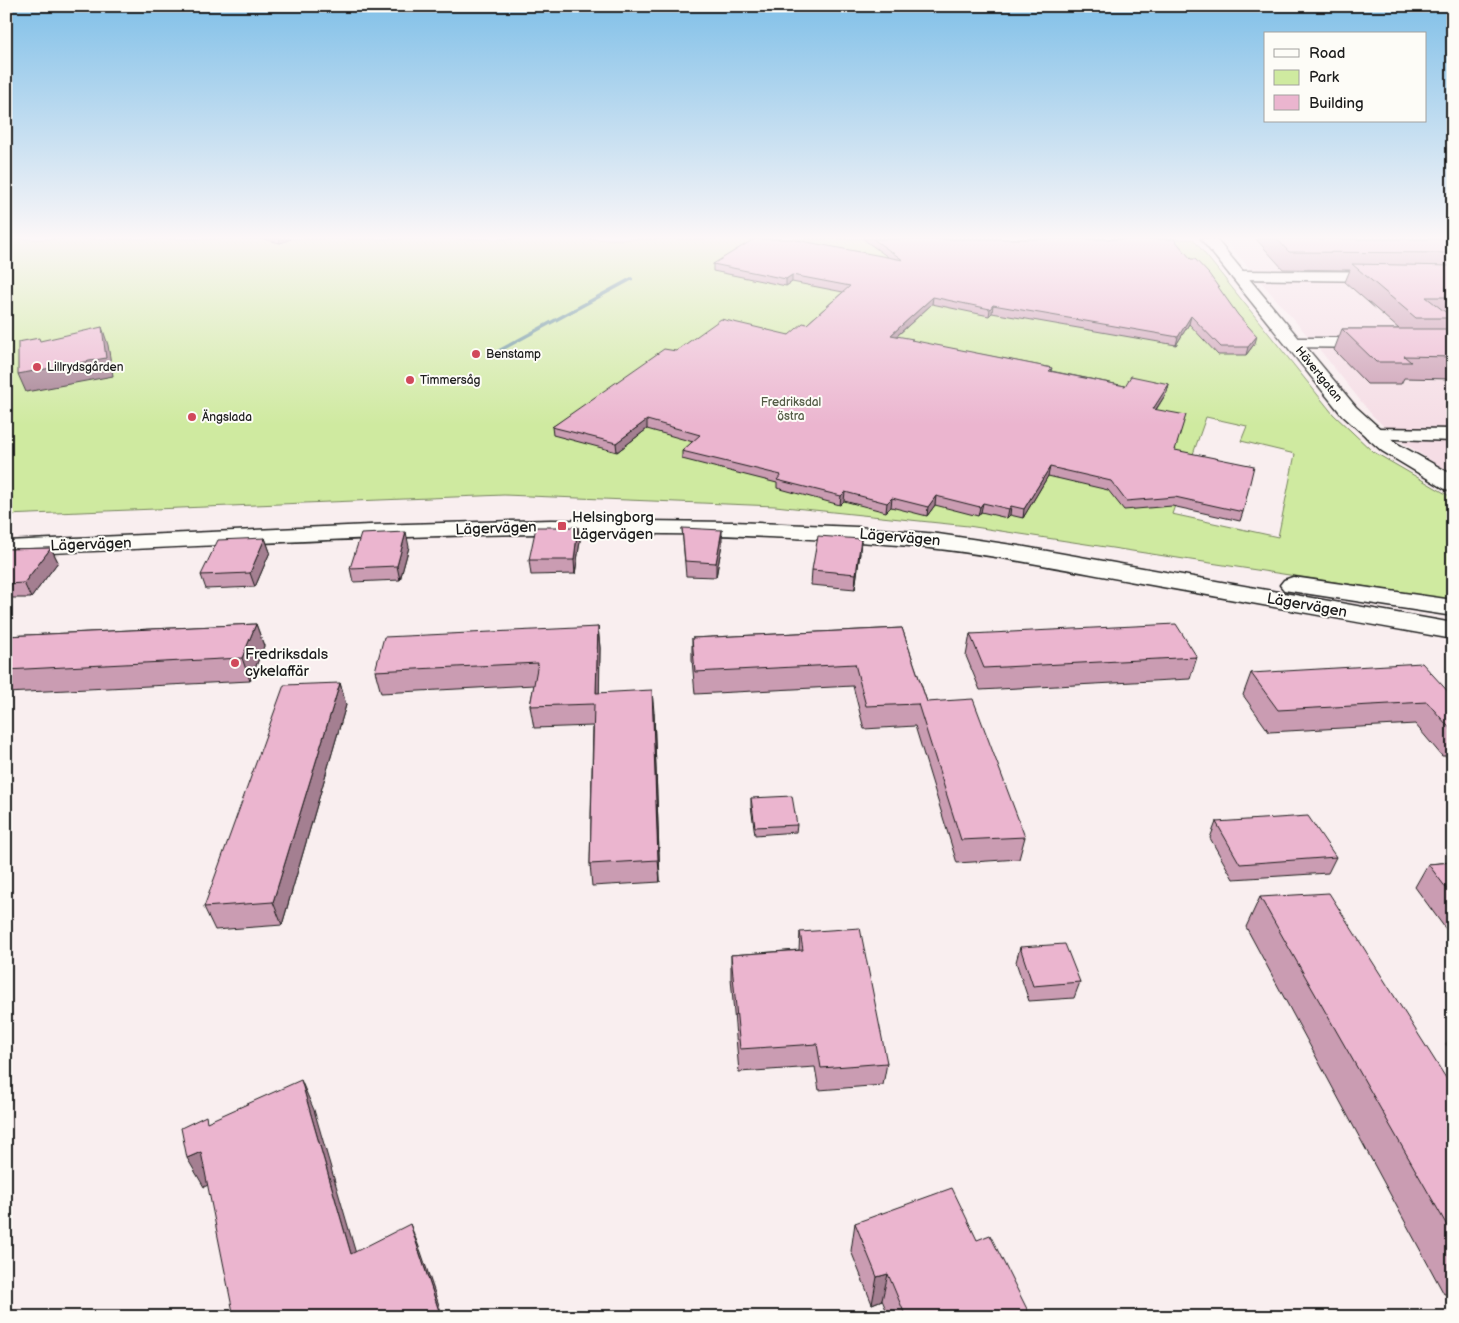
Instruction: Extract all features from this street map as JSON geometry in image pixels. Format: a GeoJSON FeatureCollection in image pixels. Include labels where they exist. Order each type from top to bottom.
{"type":"FeatureCollection","features":[{"type":"Feature","properties":{"kind":"street","name":"Hävertgatan"},"geometry":{"type":"LineString","coordinates":[[1260,301],[1349,411],[1389,447],[1453,484]]}},
{"type":"Feature","properties":{"kind":"street"},"geometry":{"type":"LineString","coordinates":[[1295,343],[1393,344]]}},
{"type":"Feature","properties":{"kind":"street"},"geometry":{"type":"LineString","coordinates":[[1374,434],[1453,435]]}},
{"type":"Feature","properties":{"kind":"street","name":"Lägervägen"},"geometry":{"type":"LineString","coordinates":[[6,548],[562,526],[665,527],[902,536],[1008,549],[1453,631]]}},
{"type":"Feature","properties":{"kind":"street","name":"Lägervägen"},"geometry":{"type":"LineString","coordinates":[[1162,578],[1294,585],[1453,608]]}},
{"type":"Feature","properties":{"kind":"shaded area"},"geometry":{"type":"Polygon","coordinates":[[[1277,301],[1453,301],[1453,475],[1396,438],[1372,415],[1277,301]]]}},
{"type":"Feature","properties":{"kind":"green space"},"geometry":{"type":"Polygon","coordinates":[[[6,301],[1242,301],[1333,414],[1372,451],[1453,498],[1453,600],[968,526],[775,506],[504,495],[6,515],[6,301]],[[1206,417],[1172,514],[1278,537],[1295,454],[1241,441],[1247,426],[1206,417]]]}},
{"type":"Feature","properties":{"kind":"building","name":"Fredriksdal östra"},"geometry":{"type":"Polygon","coordinates":[[[833,301],[929,301],[891,335],[1052,368],[1049,371],[1125,386],[1131,376],[1169,384],[1153,409],[1186,415],[1175,450],[1254,466],[1243,512],[1175,497],[1126,501],[1111,481],[1050,467],[1024,509],[1011,506],[1009,509],[983,503],[980,507],[936,496],[928,507],[892,498],[887,503],[845,492],[841,496],[777,480],[781,475],[682,451],[700,435],[647,420],[616,443],[552,427],[664,349],[676,351],[721,319],[789,335],[803,323],[807,324],[833,301]]]}},
{"type":"Feature","properties":{"kind":"building","name":"Fredriksdal östra"},"geometry":{"type":"Polygon","coordinates":[[[951,301],[1228,301],[1257,336],[1248,347],[1221,347],[1191,316],[1178,337],[993,305],[990,309],[951,301]]]}},
{"type":"Feature","properties":{"kind":"building"},"geometry":{"type":"Polygon","coordinates":[[[1396,301],[1431,301],[1453,318],[1416,318],[1396,301]]]}},
{"type":"Feature","properties":{"kind":"building"},"geometry":{"type":"Polygon","coordinates":[[[102,327],[106,358],[18,374],[18,342],[39,338],[40,341],[102,327]]]}},
{"type":"Feature","properties":{"kind":"building"},"geometry":{"type":"Polygon","coordinates":[[[1342,329],[1453,329],[1453,357],[1404,356],[1411,362],[1376,362],[1342,329]]]}},
{"type":"Feature","properties":{"kind":"building"},"geometry":{"type":"Polygon","coordinates":[[[536,527],[578,527],[574,560],[529,560],[536,527]]]}},
{"type":"Feature","properties":{"kind":"building"},"geometry":{"type":"Polygon","coordinates":[[[682,528],[722,530],[716,563],[685,561],[682,528]]]}},
{"type":"Feature","properties":{"kind":"building"},"geometry":{"type":"Polygon","coordinates":[[[406,532],[397,566],[350,568],[361,534],[406,532]]]}},
{"type":"Feature","properties":{"kind":"building"},"geometry":{"type":"Polygon","coordinates":[[[818,536],[861,539],[856,574],[812,570],[818,536]]]}},
{"type":"Feature","properties":{"kind":"building"},"geometry":{"type":"Polygon","coordinates":[[[265,538],[250,573],[201,575],[218,540],[265,538]]]}},
{"type":"Feature","properties":{"kind":"building"},"geometry":{"type":"Polygon","coordinates":[[[51,548],[24,583],[6,584],[6,549],[51,548]]]}},
{"type":"Feature","properties":{"kind":"building"},"geometry":{"type":"Polygon","coordinates":[[[256,624],[242,658],[6,670],[6,636],[256,624]]]}},
{"type":"Feature","properties":{"kind":"building"},"geometry":{"type":"Polygon","coordinates":[[[1176,624],[1197,657],[984,668],[970,634],[1176,624]]]}},
{"type":"Feature","properties":{"kind":"building"},"geometry":{"type":"Polygon","coordinates":[[[598,627],[596,693],[652,690],[658,860],[590,864],[594,704],[530,706],[538,663],[375,671],[384,637],[598,627]]]}},
{"type":"Feature","properties":{"kind":"building"},"geometry":{"type":"Polygon","coordinates":[[[902,628],[927,702],[973,699],[1025,837],[961,840],[918,704],[866,706],[855,664],[695,672],[692,638],[902,628]]]}},
{"type":"Feature","properties":{"kind":"building"},"geometry":{"type":"Polygon","coordinates":[[[1422,663],[1453,697],[1453,732],[1427,702],[1278,710],[1251,673],[1422,663]]]}},
{"type":"Feature","properties":{"kind":"building"},"geometry":{"type":"Polygon","coordinates":[[[340,683],[273,902],[204,907],[284,685],[340,683]]]}},
{"type":"Feature","properties":{"kind":"building"},"geometry":{"type":"Polygon","coordinates":[[[792,796],[797,825],[755,827],[751,798],[792,796]]]}},
{"type":"Feature","properties":{"kind":"building"},"geometry":{"type":"Polygon","coordinates":[[[1308,816],[1336,857],[1240,864],[1216,822],[1308,816]]]}},
{"type":"Feature","properties":{"kind":"building"},"geometry":{"type":"Polygon","coordinates":[[[1453,862],[1453,897],[1428,864],[1453,862]]]}},
{"type":"Feature","properties":{"kind":"building"},"geometry":{"type":"Polygon","coordinates":[[[1329,893],[1453,1089],[1453,1236],[1260,897],[1329,893]]]}},
{"type":"Feature","properties":{"kind":"building"},"geometry":{"type":"Polygon","coordinates":[[[860,928],[887,1063],[821,1068],[817,1044],[740,1049],[731,955],[803,950],[800,932],[860,928]]]}},
{"type":"Feature","properties":{"kind":"building"},"geometry":{"type":"Polygon","coordinates":[[[1065,944],[1080,982],[1033,986],[1020,947],[1065,944]]]}},
{"type":"Feature","properties":{"kind":"building"},"geometry":{"type":"Polygon","coordinates":[[[301,1080],[351,1254],[410,1224],[441,1317],[234,1317],[201,1152],[187,1158],[181,1128],[206,1116],[207,1122],[301,1080]]]}},
{"type":"Feature","properties":{"kind":"building"},"geometry":{"type":"Polygon","coordinates":[[[952,1188],[977,1240],[990,1235],[1031,1317],[906,1317],[888,1274],[877,1277],[855,1223],[952,1188]]]}},
{"type":"Feature","properties":{"kind":"waterway"},"geometry":{"type":"LineString","coordinates":[[500,350],[591,301]]}},
{"type":"Feature","properties":{"kind":"place","name":"Benstamp"},"geometry":{"type":"Point","coordinates":[476,354]}},
{"type":"Feature","properties":{"kind":"place","name":"Lillrydsgården"},"geometry":{"type":"Point","coordinates":[37,367]}},
{"type":"Feature","properties":{"kind":"place","name":"Timmersåg"},"geometry":{"type":"Point","coordinates":[410,380]}},
{"type":"Feature","properties":{"kind":"place","name":"Ängslada"},"geometry":{"type":"Point","coordinates":[192,417]}},
{"type":"Feature","properties":{"kind":"place","name":"Helsingborg Lägervägen"},"geometry":{"type":"Point","coordinates":[562,526]}},
{"type":"Feature","properties":{"kind":"place","name":"Fredriksdals cykelaffär"},"geometry":{"type":"Point","coordinates":[235,663]}}]}
